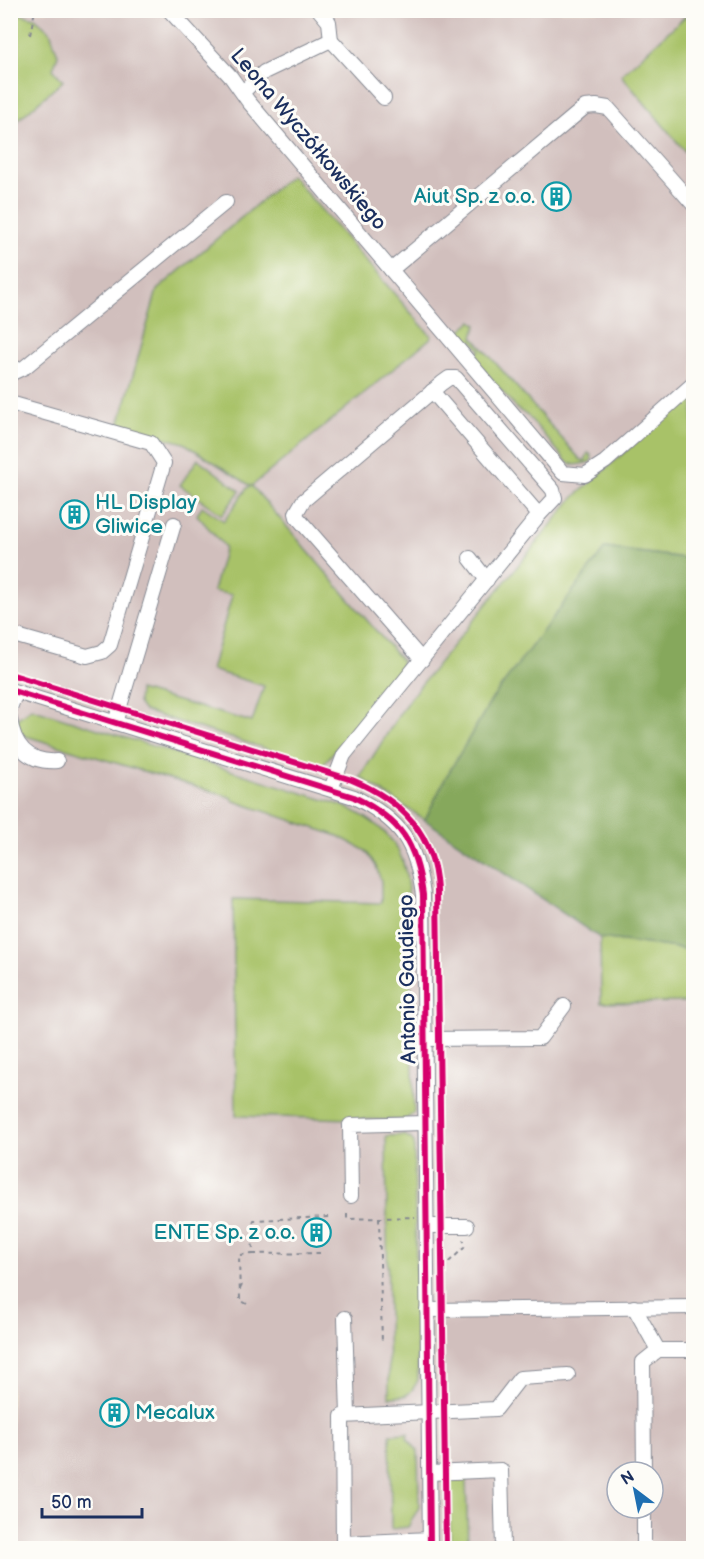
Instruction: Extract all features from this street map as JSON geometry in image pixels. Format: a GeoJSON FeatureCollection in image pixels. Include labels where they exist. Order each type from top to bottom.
{"type":"FeatureCollection","features":[{"type":"Feature","properties":{"kind":"street","name":"Leona Wyczółkowskiego"},"geometry":{"type":"LineString","coordinates":[[169,10],[243,92],[248,101],[563,472],[585,475],[605,462],[693,383]]}},
{"type":"Feature","properties":{"kind":"street"},"geometry":{"type":"LineString","coordinates":[[319,10],[329,22],[331,39],[384,98]]}},
{"type":"Feature","properties":{"kind":"street"},"geometry":{"type":"LineString","coordinates":[[243,92],[264,72],[331,39]]}},
{"type":"Feature","properties":{"kind":"street"},"geometry":{"type":"LineString","coordinates":[[391,270],[585,107],[608,108],[693,205]]}},
{"type":"Feature","properties":{"kind":"street"},"geometry":{"type":"LineString","coordinates":[[10,374],[25,367],[226,202]]}},
{"type":"Feature","properties":{"kind":"street"},"geometry":{"type":"LineString","coordinates":[[331,789],[344,755],[422,660],[487,580],[539,515],[555,498],[549,484],[456,378],[449,378],[432,391],[303,501],[296,513],[297,517],[422,660]]}},
{"type":"Feature","properties":{"kind":"street"},"geometry":{"type":"LineString","coordinates":[[432,391],[521,500],[539,515]]}},
{"type":"Feature","properties":{"kind":"street"},"geometry":{"type":"LineString","coordinates":[[10,403],[151,443],[164,463],[110,645],[102,652],[87,656],[10,634]]}},
{"type":"Feature","properties":{"kind":"street"},"geometry":{"type":"LineString","coordinates":[[115,723],[174,524]]}},
{"type":"Feature","properties":{"kind":"street"},"geometry":{"type":"LineString","coordinates":[[470,558],[487,580]]}},
{"type":"Feature","properties":{"kind":"street"},"geometry":{"type":"LineString","coordinates":[[10,708],[13,691]]}},
{"type":"Feature","properties":{"kind":"street","name":"Antonio Gaudiego"},"geometry":{"type":"LineString","coordinates":[[13,691],[354,797],[388,817],[400,829],[414,855],[423,895],[425,1123],[422,1222],[428,1310],[430,1544]]}},
{"type":"Feature","properties":{"kind":"street"},"geometry":{"type":"LineString","coordinates":[[10,719],[12,732],[22,749],[33,758],[45,762],[57,761]]}},
{"type":"Feature","properties":{"kind":"street"},"geometry":{"type":"LineString","coordinates":[[425,1039],[540,1038],[564,1006]]}},
{"type":"Feature","properties":{"kind":"street"},"geometry":{"type":"LineString","coordinates":[[351,1196],[350,1125],[425,1123]]}},
{"type":"Feature","properties":{"kind":"street"},"geometry":{"type":"LineString","coordinates":[[422,1222],[467,1226]]}},
{"type":"Feature","properties":{"kind":"street"},"geometry":{"type":"LineString","coordinates":[[634,1307],[658,1350]]}},
{"type":"Feature","properties":{"kind":"street"},"geometry":{"type":"LineString","coordinates":[[428,1310],[693,1307]]}},
{"type":"Feature","properties":{"kind":"street"},"geometry":{"type":"LineString","coordinates":[[345,1318],[348,1415]]}},
{"type":"Feature","properties":{"kind":"street"},"geometry":{"type":"LineString","coordinates":[[644,1460],[644,1362],[658,1350],[693,1350]]}},
{"type":"Feature","properties":{"kind":"street"},"geometry":{"type":"LineString","coordinates":[[430,1544],[343,1543],[342,1416],[496,1409],[520,1378],[568,1376]]}},
{"type":"Feature","properties":{"kind":"street"},"geometry":{"type":"LineString","coordinates":[[430,1473],[501,1470],[503,1548]]}},
{"type":"Feature","properties":{"kind":"street"},"geometry":{"type":"LineString","coordinates":[[644,1520],[644,1548]]}},
{"type":"Feature","properties":{"kind":"path"},"geometry":{"type":"LineString","coordinates":[[30,35],[35,10]]}},
{"type":"Feature","properties":{"kind":"path"},"geometry":{"type":"LineString","coordinates":[[253,1254],[252,1226],[254,1220],[328,1217],[330,1214]]}},
{"type":"Feature","properties":{"kind":"path"},"geometry":{"type":"LineString","coordinates":[[346,1214],[347,1219],[380,1218],[422,1222]]}},
{"type":"Feature","properties":{"kind":"path"},"geometry":{"type":"LineString","coordinates":[[380,1218],[382,1344]]}},
{"type":"Feature","properties":{"kind":"path"},"geometry":{"type":"LineString","coordinates":[[442,1269],[464,1248]]}},
{"type":"Feature","properties":{"kind":"path"},"geometry":{"type":"LineString","coordinates":[[247,1304],[240,1300],[239,1255],[320,1253]]}},
{"type":"Feature","properties":{"kind":"path"},"geometry":{"type":"LineString","coordinates":[[240,1289],[242,1285]]}},
{"type":"Feature","properties":{"kind":"shaded area"},"geometry":{"type":"Polygon","coordinates":[[[11,11],[691,11],[621,75],[693,161],[693,391],[572,499],[407,702],[360,777],[600,938],[602,1003],[693,1002],[693,1548],[11,1548],[11,11]]]}},
{"type":"Feature","properties":{"kind":"green space"},"geometry":{"type":"Polygon","coordinates":[[[10,11],[35,18],[50,31],[58,55],[53,69],[63,81],[11,126],[10,11]]]}},
{"type":"Feature","properties":{"kind":"green space"},"geometry":{"type":"Polygon","coordinates":[[[691,11],[694,11],[693,161],[621,75],[691,11]]]}},
{"type":"Feature","properties":{"kind":"green space"},"geometry":{"type":"Polygon","coordinates":[[[291,175],[432,337],[252,486],[402,661],[399,674],[322,766],[144,711],[138,703],[139,690],[252,722],[264,686],[211,670],[232,595],[213,591],[225,547],[197,515],[202,506],[224,521],[247,488],[251,486],[184,443],[119,425],[157,290],[291,175]]]}},
{"type":"Feature","properties":{"kind":"green space"},"geometry":{"type":"Polygon","coordinates":[[[472,321],[477,325],[473,337],[580,459],[585,461],[588,453],[591,455],[590,462],[576,465],[568,463],[528,416],[517,409],[473,357],[480,350],[471,340],[463,346],[456,334],[472,321]]]}},
{"type":"Feature","properties":{"kind":"green space"},"geometry":{"type":"Polygon","coordinates":[[[693,391],[693,559],[605,548],[446,777],[425,820],[360,777],[407,702],[572,499],[693,391]]]}},
{"type":"Feature","properties":{"kind":"green space"},"geometry":{"type":"Polygon","coordinates":[[[198,459],[240,491],[222,515],[180,485],[198,459]]]}},
{"type":"Feature","properties":{"kind":"green space"},"geometry":{"type":"Polygon","coordinates":[[[605,548],[693,559],[693,950],[600,938],[425,820],[446,777],[492,699],[605,548]]]}},
{"type":"Feature","properties":{"kind":"green space"},"geometry":{"type":"Polygon","coordinates":[[[31,708],[341,805],[372,822],[390,838],[402,858],[408,886],[414,1113],[405,1120],[236,1116],[233,899],[381,903],[381,881],[376,866],[366,851],[338,836],[234,801],[230,797],[12,732],[17,719],[31,708]]]}},
{"type":"Feature","properties":{"kind":"green space"},"geometry":{"type":"Polygon","coordinates":[[[600,938],[693,950],[693,1002],[601,1003],[600,938]]]}},
{"type":"Feature","properties":{"kind":"green space"},"geometry":{"type":"Polygon","coordinates":[[[404,1135],[414,1142],[418,1380],[407,1394],[400,1397],[389,1397],[386,1136],[404,1135]]]}},
{"type":"Feature","properties":{"kind":"green space"},"geometry":{"type":"Polygon","coordinates":[[[408,1433],[407,1438],[418,1451],[419,1507],[408,1527],[391,1529],[390,1434],[408,1433]]]}},
{"type":"Feature","properties":{"kind":"green space"},"geometry":{"type":"Polygon","coordinates":[[[466,1478],[468,1548],[450,1548],[449,1480],[466,1478]]]}},
{"type":"Feature","properties":{"kind":"cycle path"},"geometry":{"type":"LineString","coordinates":[[10,674],[352,780],[370,788],[400,809],[422,836],[435,870],[437,890],[446,1548]]}},
{"type":"Feature","properties":{"kind":"cycle path"},"geometry":{"type":"LineString","coordinates":[[10,690],[354,797],[384,815],[395,825],[411,847],[423,895],[430,1548]]}},
{"type":"Feature","properties":{"kind":"place","name":"Aiut Sp. z o.o."},"geometry":{"type":"Point","coordinates":[556,196]}},
{"type":"Feature","properties":{"kind":"place","name":"HL Display Gliwice"},"geometry":{"type":"Point","coordinates":[74,514]}},
{"type":"Feature","properties":{"kind":"place","name":"ENTE Sp. z o.o."},"geometry":{"type":"Point","coordinates":[316,1232]}},
{"type":"Feature","properties":{"kind":"place","name":"Mecalux"},"geometry":{"type":"Point","coordinates":[114,1412]}}]}
